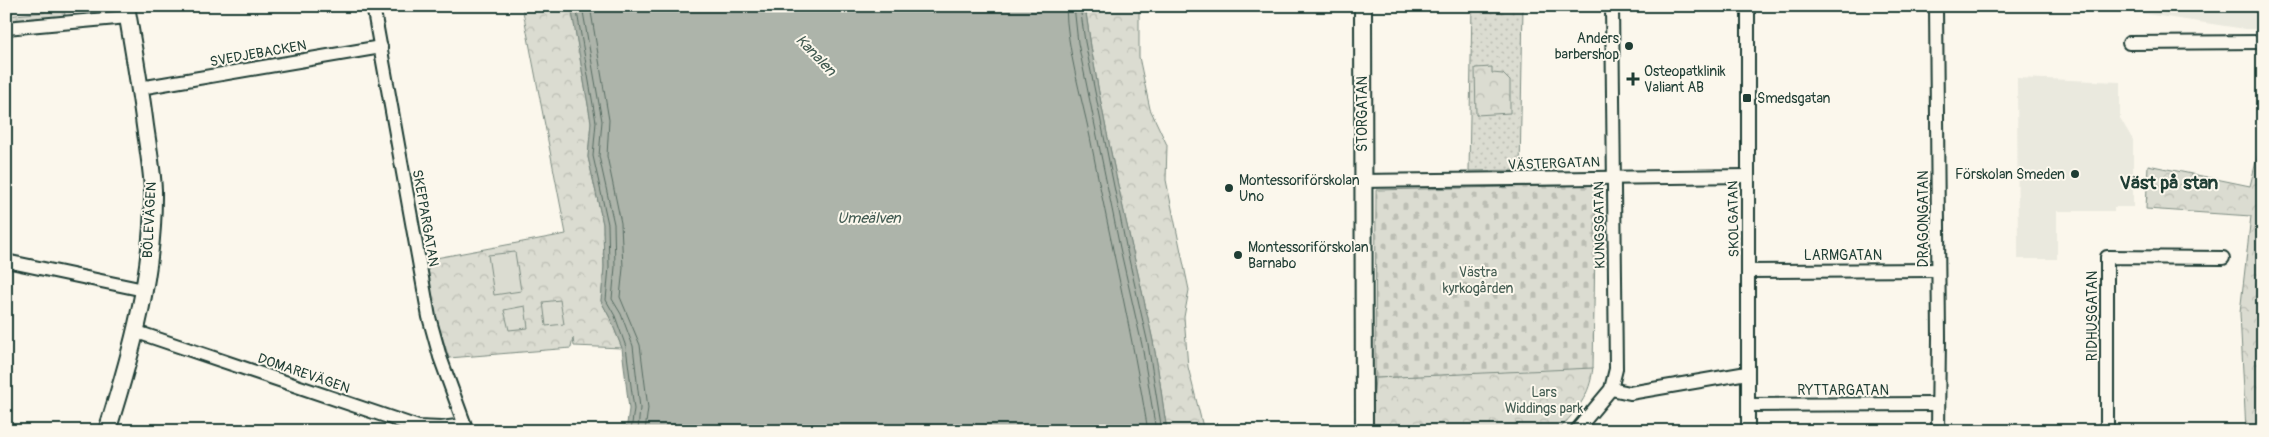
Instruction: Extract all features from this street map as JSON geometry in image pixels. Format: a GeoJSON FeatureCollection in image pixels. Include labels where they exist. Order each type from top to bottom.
{"type":"FeatureCollection","features":[{"type":"Feature","properties":{"kind":"street","name":"SKEPPARGATAN"},"geometry":{"type":"LineString","coordinates":[[373,6],[429,317],[442,364],[466,428]]}},
{"type":"Feature","properties":{"kind":"street","name":"STORGATAN"},"geometry":{"type":"LineString","coordinates":[[1362,6],[1364,431]]}},
{"type":"Feature","properties":{"kind":"street","name":"KUNGSGATAN"},"geometry":{"type":"LineString","coordinates":[[1576,431],[1611,389],[1616,369],[1612,6]]}},
{"type":"Feature","properties":{"kind":"street","name":"SKOLGATAN"},"geometry":{"type":"LineString","coordinates":[[1748,6],[1748,431]]}},
{"type":"Feature","properties":{"kind":"street","name":"DRAGONGATAN"},"geometry":{"type":"LineString","coordinates":[[1936,6],[1938,431]]}},
{"type":"Feature","properties":{"kind":"street"},"geometry":{"type":"LineString","coordinates":[[6,28],[127,11]]}},
{"type":"Feature","properties":{"kind":"street","name":"BÖLEVÄGEN"},"geometry":{"type":"LineString","coordinates":[[108,431],[137,332],[152,220],[152,189],[140,88],[127,11]]}},
{"type":"Feature","properties":{"kind":"street"},"geometry":{"type":"LineString","coordinates":[[2128,43],[2263,42]]}},
{"type":"Feature","properties":{"kind":"street","name":"SVEDJEBACKEN"},"geometry":{"type":"LineString","coordinates":[[140,88],[381,47]]}},
{"type":"Feature","properties":{"kind":"street","name":"VÄSTERGATAN"},"geometry":{"type":"LineString","coordinates":[[1362,181],[1613,176],[1747,176]]}},
{"type":"Feature","properties":{"kind":"street","name":"RIDHUSGATAN"},"geometry":{"type":"LineString","coordinates":[[2107,431],[2107,257],[2224,258]]}},
{"type":"Feature","properties":{"kind":"street"},"geometry":{"type":"LineString","coordinates":[[6,262],[144,290]]}},
{"type":"Feature","properties":{"kind":"street","name":"LARMGATAN"},"geometry":{"type":"LineString","coordinates":[[1749,271],[1938,270]]}},
{"type":"Feature","properties":{"kind":"street","name":"DOMAREVÄGEN"},"geometry":{"type":"LineString","coordinates":[[137,332],[418,427],[466,428]]}},
{"type":"Feature","properties":{"kind":"street"},"geometry":{"type":"LineString","coordinates":[[1611,389],[1630,393],[1747,373]]}},
{"type":"Feature","properties":{"kind":"street","name":"RYTTARGATAN"},"geometry":{"type":"LineString","coordinates":[[1748,405],[1938,404]]}},
{"type":"Feature","properties":{"kind":"shaded area"},"geometry":{"type":"Polygon","coordinates":[[[2093,6],[2263,6],[2263,29],[2245,29],[2093,6]]]}},
{"type":"Feature","properties":{"kind":"shaded area","name":"Förskolan Smeden"},"geometry":{"type":"Polygon","coordinates":[[[2017,78],[2120,82],[2120,118],[2133,140],[2133,207],[2114,207],[2114,211],[2057,211],[2057,259],[2018,259],[2017,78]]]}},
{"type":"Feature","properties":{"kind":"green space"},"geometry":{"type":"Polygon","coordinates":[[[50,6],[64,6],[65,16],[6,23],[6,16],[45,12],[50,6]]]}},
{"type":"Feature","properties":{"kind":"green space"},"geometry":{"type":"Polygon","coordinates":[[[522,6],[571,6],[591,122],[588,157],[603,224],[604,267],[601,301],[622,348],[574,346],[573,338],[571,348],[449,358],[434,311],[425,260],[566,234],[522,6]]]}},
{"type":"Feature","properties":{"kind":"green space"},"geometry":{"type":"Polygon","coordinates":[[[1085,6],[1139,6],[1139,57],[1150,109],[1167,145],[1166,180],[1189,290],[1184,317],[1188,367],[1204,431],[1167,431],[1155,352],[1107,132],[1085,6]]]}},
{"type":"Feature","properties":{"kind":"green space"},"geometry":{"type":"Polygon","coordinates":[[[1472,6],[1523,6],[1520,170],[1469,171],[1472,6]]]}},
{"type":"Feature","properties":{"kind":"green space"},"geometry":{"type":"Polygon","coordinates":[[[1492,67],[1492,73],[1503,74],[1510,81],[1510,113],[1476,115],[1475,68],[1492,67]]]}},
{"type":"Feature","properties":{"kind":"green space"},"geometry":{"type":"Polygon","coordinates":[[[2263,133],[2263,431],[2246,431],[2240,313],[2251,216],[2146,209],[2148,165],[2250,186],[2263,133]]]}},
{"type":"Feature","properties":{"kind":"green space","name":"Västra kyrkogården"},"geometry":{"type":"Polygon","coordinates":[[[1596,185],[1593,368],[1375,378],[1376,190],[1596,185]]]}},
{"type":"Feature","properties":{"kind":"green space"},"geometry":{"type":"Polygon","coordinates":[[[515,252],[521,291],[494,295],[488,255],[515,252]]]}},
{"type":"Feature","properties":{"kind":"green space"},"geometry":{"type":"Polygon","coordinates":[[[560,300],[564,324],[546,326],[543,302],[560,300]]]}},
{"type":"Feature","properties":{"kind":"green space"},"geometry":{"type":"Polygon","coordinates":[[[525,306],[528,328],[509,330],[504,310],[525,306]]]}},
{"type":"Feature","properties":{"kind":"green space","name":"Lars Widdings park"},"geometry":{"type":"Polygon","coordinates":[[[1593,367],[1586,395],[1558,431],[1371,431],[1375,378],[1593,367]]]}},
{"type":"Feature","properties":{"kind":"water","name":"Umeälven"},"geometry":{"type":"Polygon","coordinates":[[[571,6],[1085,6],[1107,132],[1155,352],[1167,431],[626,431],[629,409],[622,348],[601,301],[604,267],[603,224],[588,157],[591,122],[571,6]]]}},
{"type":"Feature","properties":{"kind":"place","name":"Anders barbershop"},"geometry":{"type":"Point","coordinates":[1629,46]}},
{"type":"Feature","properties":{"kind":"place","name":"Osteopatklinik Valiant AB"},"geometry":{"type":"Point","coordinates":[1633,79]}},
{"type":"Feature","properties":{"kind":"place","name":"Smedsgatan"},"geometry":{"type":"Point","coordinates":[1747,98]}},
{"type":"Feature","properties":{"kind":"place","name":"Förskolan Smeden"},"geometry":{"type":"Point","coordinates":[2075,174]}},
{"type":"Feature","properties":{"kind":"place","name":"Montessoriförskolan Uno"},"geometry":{"type":"Point","coordinates":[1229,188]}},
{"type":"Feature","properties":{"kind":"place","name":"Montessoriförskolan Barnabo"},"geometry":{"type":"Point","coordinates":[1238,255]}},
{"type":"Feature","properties":{"kind":"district","name":"Väst på stan"},"geometry":{"type":"Point","coordinates":[2169,182]}},
{"type":"Feature","properties":{"kind":"water label","name":"Kanalen"},"geometry":{"type":"Point","coordinates":[816,55]}}]}
